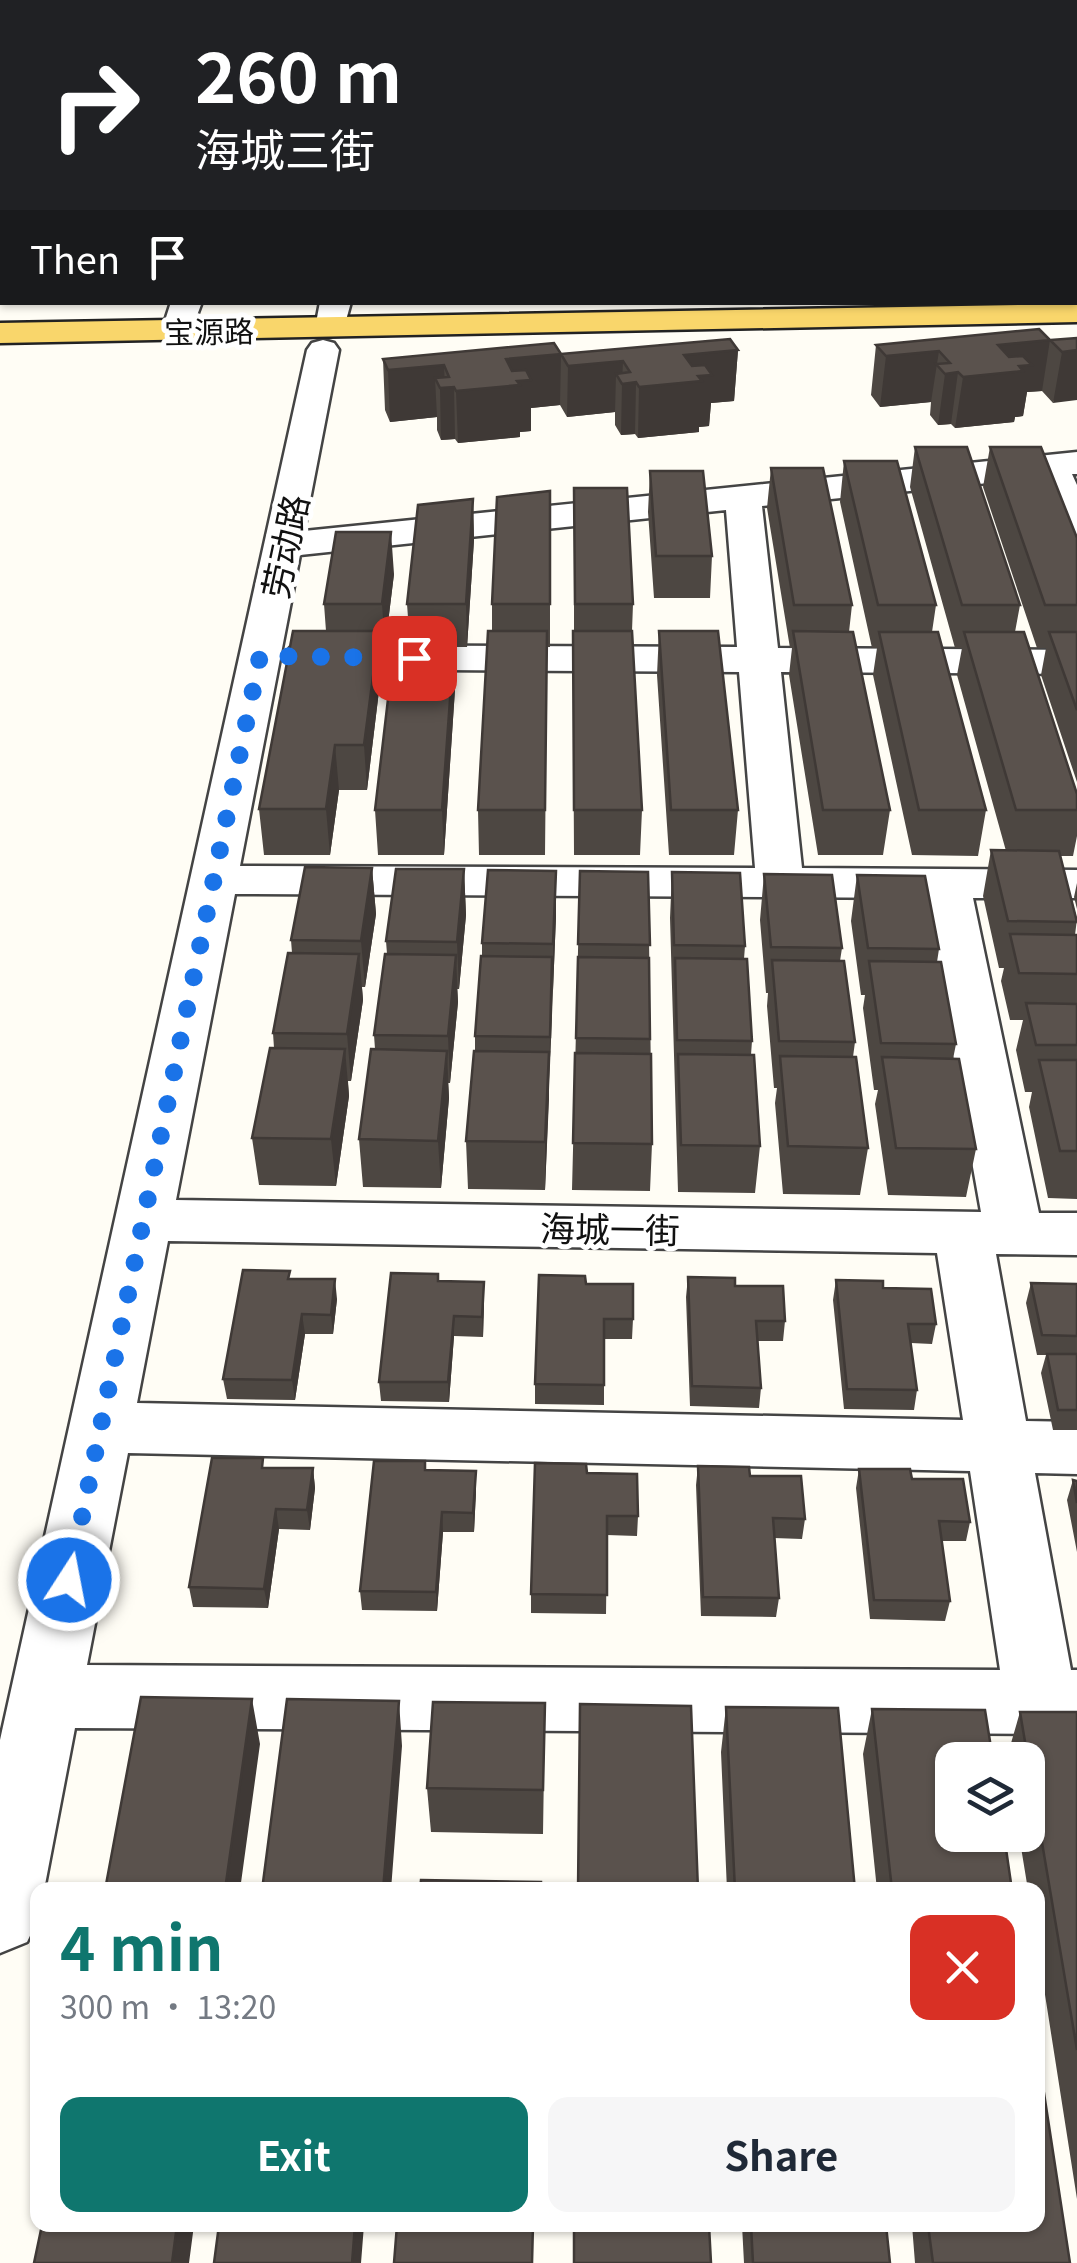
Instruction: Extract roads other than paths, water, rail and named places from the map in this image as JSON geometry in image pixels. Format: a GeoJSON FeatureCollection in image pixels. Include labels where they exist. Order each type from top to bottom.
{"type":"FeatureCollection","features":[{"type":"Feature","properties":{"kind":"main road","name":"宝源路"},"geometry":{"type":"LineString","coordinates":[[0,354],[330,327],[659,312],[943,309],[1077,313]]}},
{"type":"Feature","properties":{"kind":"main road","name":"宝源路"},"geometry":{"type":"LineString","coordinates":[[0,333],[183,316],[330,327],[1077,335]]}},
{"type":"Feature","properties":{"kind":"street","name":"劳动路"},"geometry":{"type":"LineString","coordinates":[[0,1916],[330,327]]}},
{"type":"Feature","properties":{"kind":"street"},"geometry":{"type":"LineString","coordinates":[[283,544],[1064,465],[1077,530]]}},
{"type":"Feature","properties":{"kind":"street"},"geometry":{"type":"LineString","coordinates":[[743,498],[780,883]]}},
{"type":"Feature","properties":{"kind":"street"},"geometry":{"type":"LineString","coordinates":[[260,656],[1077,662]]}},
{"type":"Feature","properties":{"kind":"street"},"geometry":{"type":"LineString","coordinates":[[214,880],[1077,884]]}},
{"type":"Feature","properties":{"kind":"street"},"geometry":{"type":"LineString","coordinates":[[46,1696],[1059,1702],[998,1446],[988,1233],[1000,1034],[946,883]]}},
{"type":"Feature","properties":{"kind":"street","name":"海城一街"},"geometry":{"type":"LineString","coordinates":[[143,1220],[1077,1234]]}},
{"type":"Feature","properties":{"kind":"street"},"geometry":{"type":"LineString","coordinates":[[101,1427],[1077,1448]]}}]}
